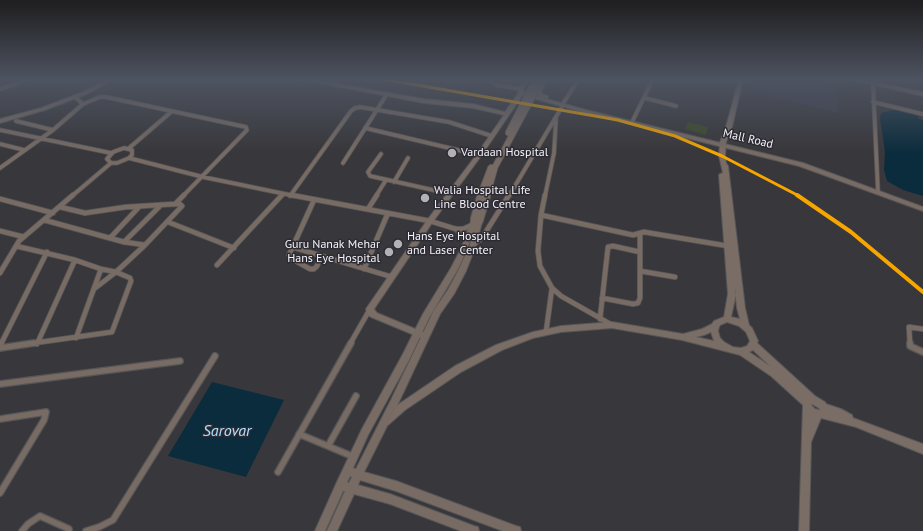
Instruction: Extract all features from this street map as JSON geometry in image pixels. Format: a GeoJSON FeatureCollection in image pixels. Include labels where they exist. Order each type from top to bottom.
{"type":"FeatureCollection","features":[{"type":"Feature","properties":{"kind":"main road"},"geometry":{"type":"LineString","coordinates":[[332,531],[351,488],[437,312],[458,278],[470,243],[483,186],[493,160],[523,104]]}},
{"type":"Feature","properties":{"kind":"main road"},"geometry":{"type":"LineString","coordinates":[[475,222],[497,163],[529,104]]}},
{"type":"Feature","properties":{"kind":"main road","name":"Mall Road"},"geometry":{"type":"LineString","coordinates":[[564,104],[633,120],[800,164],[923,205]]}},
{"type":"Feature","properties":{"kind":"main road","name":"Mall Road"},"geometry":{"type":"LineString","coordinates":[[564,104],[723,143]]}},
{"type":"Feature","properties":{"kind":"main road","name":"Mall Road"},"geometry":{"type":"LineString","coordinates":[[878,190],[923,209]]}},
{"type":"Feature","properties":{"kind":"main road"},"geometry":{"type":"LineString","coordinates":[[320,531],[365,432],[399,370],[417,332],[470,243]]}},
{"type":"Feature","properties":{"kind":"main road"},"geometry":{"type":"LineString","coordinates":[[347,471],[516,531]]}},
{"type":"Feature","properties":{"kind":"main road"},"geometry":{"type":"LineString","coordinates":[[340,485],[390,498],[474,531]]}},
{"type":"Feature","properties":{"kind":"street"},"geometry":{"type":"LineString","coordinates":[[0,121],[57,104]]}},
{"type":"Feature","properties":{"kind":"street"},"geometry":{"type":"LineString","coordinates":[[0,168],[53,130],[84,104]]}},
{"type":"Feature","properties":{"kind":"street"},"geometry":{"type":"LineString","coordinates":[[134,104],[247,128],[203,177],[174,204]]}},
{"type":"Feature","properties":{"kind":"street"},"geometry":{"type":"LineString","coordinates":[[343,163],[380,104]]}},
{"type":"Feature","properties":{"kind":"street"},"geometry":{"type":"LineString","coordinates":[[450,104],[473,106],[507,114]]}},
{"type":"Feature","properties":{"kind":"street"},"geometry":{"type":"LineString","coordinates":[[278,472],[370,309],[430,222],[479,155],[513,104]]}},
{"type":"Feature","properties":{"kind":"street"},"geometry":{"type":"LineString","coordinates":[[456,229],[464,235],[470,243],[482,238],[556,120],[564,104]]}},
{"type":"Feature","properties":{"kind":"street"},"geometry":{"type":"LineString","coordinates":[[633,120],[642,104]]}},
{"type":"Feature","properties":{"kind":"street"},"geometry":{"type":"LineString","coordinates":[[667,104],[676,106]]}},
{"type":"Feature","properties":{"kind":"street"},"geometry":{"type":"LineString","coordinates":[[727,319],[732,294],[721,166],[723,164],[723,143],[735,104]]}},
{"type":"Feature","properties":{"kind":"street"},"geometry":{"type":"LineString","coordinates":[[874,104],[878,190]]}},
{"type":"Feature","properties":{"kind":"street"},"geometry":{"type":"LineString","coordinates":[[881,104],[923,114]]}},
{"type":"Feature","properties":{"kind":"street"},"geometry":{"type":"LineString","coordinates":[[290,196],[351,111],[358,108],[449,122],[492,136]]}},
{"type":"Feature","properties":{"kind":"street"},"geometry":{"type":"LineString","coordinates":[[0,130],[111,153],[121,149],[128,149],[171,112]]}},
{"type":"Feature","properties":{"kind":"street"},"geometry":{"type":"LineString","coordinates":[[556,120],[554,153],[541,215],[538,258],[545,278],[552,288],[572,303],[612,325]]}},
{"type":"Feature","properties":{"kind":"street"},"geometry":{"type":"LineString","coordinates":[[16,121],[53,130]]}},
{"type":"Feature","properties":{"kind":"street"},"geometry":{"type":"LineString","coordinates":[[365,128],[479,155]]}},
{"type":"Feature","properties":{"kind":"street"},"geometry":{"type":"LineString","coordinates":[[0,144],[24,150]]}},
{"type":"Feature","properties":{"kind":"street"},"geometry":{"type":"LineString","coordinates":[[1,270],[16,246],[24,237],[111,163],[120,162],[129,158],[132,153],[128,149]]}},
{"type":"Feature","properties":{"kind":"street"},"geometry":{"type":"LineString","coordinates":[[111,153],[108,159],[111,163]]}},
{"type":"Feature","properties":{"kind":"street"},"geometry":{"type":"LineString","coordinates":[[381,154],[368,174],[394,182],[451,194]]}},
{"type":"Feature","properties":{"kind":"street"},"geometry":{"type":"LineString","coordinates":[[129,158],[203,177],[290,196],[368,209],[456,229],[463,229],[475,222]]}},
{"type":"Feature","properties":{"kind":"street"},"geometry":{"type":"LineString","coordinates":[[394,182],[408,158]]}},
{"type":"Feature","properties":{"kind":"street"},"geometry":{"type":"LineString","coordinates":[[723,164],[725,166],[741,308],[745,326]]}},
{"type":"Feature","properties":{"kind":"street"},"geometry":{"type":"LineString","coordinates":[[368,209],[386,180]]}},
{"type":"Feature","properties":{"kind":"street"},"geometry":{"type":"LineString","coordinates":[[217,265],[283,194]]}},
{"type":"Feature","properties":{"kind":"street"},"geometry":{"type":"LineString","coordinates":[[0,199],[53,213]]}},
{"type":"Feature","properties":{"kind":"street"},"geometry":{"type":"LineString","coordinates":[[314,200],[292,247],[289,257],[310,269],[317,266],[321,256]]}},
{"type":"Feature","properties":{"kind":"street"},"geometry":{"type":"LineString","coordinates":[[60,207],[85,213],[139,206],[180,204],[181,208],[145,245],[116,272],[94,289]]}},
{"type":"Feature","properties":{"kind":"street"},"geometry":{"type":"LineString","coordinates":[[124,242],[161,205]]}},
{"type":"Feature","properties":{"kind":"street"},"geometry":{"type":"LineString","coordinates":[[110,238],[139,206]]}},
{"type":"Feature","properties":{"kind":"street"},"geometry":{"type":"LineString","coordinates":[[364,269],[388,213]]}},
{"type":"Feature","properties":{"kind":"street"},"geometry":{"type":"LineString","coordinates":[[541,215],[633,235],[644,232],[728,246]]}},
{"type":"Feature","properties":{"kind":"street"},"geometry":{"type":"LineString","coordinates":[[44,220],[124,242],[145,245]]}},
{"type":"Feature","properties":{"kind":"street"},"geometry":{"type":"LineString","coordinates":[[168,222],[234,248]]}},
{"type":"Feature","properties":{"kind":"street"},"geometry":{"type":"LineString","coordinates":[[0,231],[24,237]]}},
{"type":"Feature","properties":{"kind":"street"},"geometry":{"type":"LineString","coordinates":[[602,298],[633,304],[638,303],[640,233]]}},
{"type":"Feature","properties":{"kind":"street"},"geometry":{"type":"LineString","coordinates":[[0,347],[37,344],[110,334],[114,330],[131,281],[130,278],[116,272],[47,252],[16,246]]}},
{"type":"Feature","properties":{"kind":"street"},"geometry":{"type":"LineString","coordinates":[[600,319],[608,247],[613,246],[640,252]]}},
{"type":"Feature","properties":{"kind":"street"},"geometry":{"type":"LineString","coordinates":[[292,247],[392,277]]}},
{"type":"Feature","properties":{"kind":"street"},"geometry":{"type":"LineString","coordinates":[[0,347],[47,252]]}},
{"type":"Feature","properties":{"kind":"street"},"geometry":{"type":"LineString","coordinates":[[37,344],[75,260]]}},
{"type":"Feature","properties":{"kind":"street"},"geometry":{"type":"LineString","coordinates":[[76,338],[102,268]]}},
{"type":"Feature","properties":{"kind":"street"},"geometry":{"type":"LineString","coordinates":[[640,270],[675,277]]}},
{"type":"Feature","properties":{"kind":"street"},"geometry":{"type":"LineString","coordinates":[[546,332],[552,288]]}},
{"type":"Feature","properties":{"kind":"street"},"geometry":{"type":"LineString","coordinates":[[370,309],[374,315],[426,337]]}},
{"type":"Feature","properties":{"kind":"street"},"geometry":{"type":"LineString","coordinates":[[682,337],[704,332],[715,326],[717,323],[727,319],[736,321],[745,326],[752,335],[753,345],[809,403],[812,412],[821,412],[856,423],[923,449]]}},
{"type":"Feature","properties":{"kind":"street"},"geometry":{"type":"LineString","coordinates":[[383,424],[402,407],[458,369],[499,347],[546,332],[578,327],[612,325],[682,337],[742,352],[774,373],[809,403]]}},
{"type":"Feature","properties":{"kind":"street"},"geometry":{"type":"LineString","coordinates":[[715,326],[715,335],[717,340],[726,348]]}},
{"type":"Feature","properties":{"kind":"street"},"geometry":{"type":"LineString","coordinates":[[923,329],[909,328],[910,346],[923,352]]}},
{"type":"Feature","properties":{"kind":"street"},"geometry":{"type":"LineString","coordinates":[[742,352],[753,345]]}},
{"type":"Feature","properties":{"kind":"street"},"geometry":{"type":"LineString","coordinates":[[86,531],[99,527],[113,520],[214,356]]}},
{"type":"Feature","properties":{"kind":"street"},"geometry":{"type":"LineString","coordinates":[[0,384],[180,361]]}},
{"type":"Feature","properties":{"kind":"street"},"geometry":{"type":"LineString","coordinates":[[328,446],[356,396]]}},
{"type":"Feature","properties":{"kind":"street"},"geometry":{"type":"LineString","coordinates":[[804,531],[805,425],[809,403]]}},
{"type":"Feature","properties":{"kind":"street"},"geometry":{"type":"LineString","coordinates":[[0,419],[46,412],[44,420],[0,493]]}},
{"type":"Feature","properties":{"kind":"street"},"geometry":{"type":"LineString","coordinates":[[806,442],[821,412]]}},
{"type":"Feature","properties":{"kind":"street"},"geometry":{"type":"LineString","coordinates":[[299,434],[354,457]]}},
{"type":"Feature","properties":{"kind":"street"},"geometry":{"type":"LineString","coordinates":[[22,531],[28,524],[40,516],[69,529],[69,531]]}},
{"type":"Feature","properties":{"kind":"shaded area"},"geometry":{"type":"Polygon","coordinates":[[[800,104],[838,104],[838,113],[800,104]]]}},
{"type":"Feature","properties":{"kind":"green space"},"geometry":{"type":"Polygon","coordinates":[[[688,122],[708,127],[706,135],[685,129],[688,122]]]}},
{"type":"Feature","properties":{"kind":"water"},"geometry":{"type":"Polygon","coordinates":[[[895,110],[918,116],[919,119],[923,120],[923,196],[903,190],[887,181],[884,170],[885,152],[880,118],[881,113],[895,110]]]}},
{"type":"Feature","properties":{"kind":"water","name":"Sarovar"},"geometry":{"type":"Polygon","coordinates":[[[212,382],[284,400],[246,477],[168,456],[212,382]]]}},
{"type":"Feature","properties":{"kind":"transit line"},"geometry":{"type":"LineString","coordinates":[[525,104],[618,120],[675,136],[722,156],[797,195],[851,232],[923,292]]}},
{"type":"Feature","properties":{"kind":"place","name":"Vardaan Hospital"},"geometry":{"type":"Point","coordinates":[452,153]}},
{"type":"Feature","properties":{"kind":"place","name":"Walia Hospital Life Line Blood Centre"},"geometry":{"type":"Point","coordinates":[425,198]}},
{"type":"Feature","properties":{"kind":"place","name":"Hans Eye Hospital and Laser Center"},"geometry":{"type":"Point","coordinates":[398,244]}},
{"type":"Feature","properties":{"kind":"place","name":"Guru Nanak Mehar Hans Eye Hospital"},"geometry":{"type":"Point","coordinates":[389,252]}}]}
